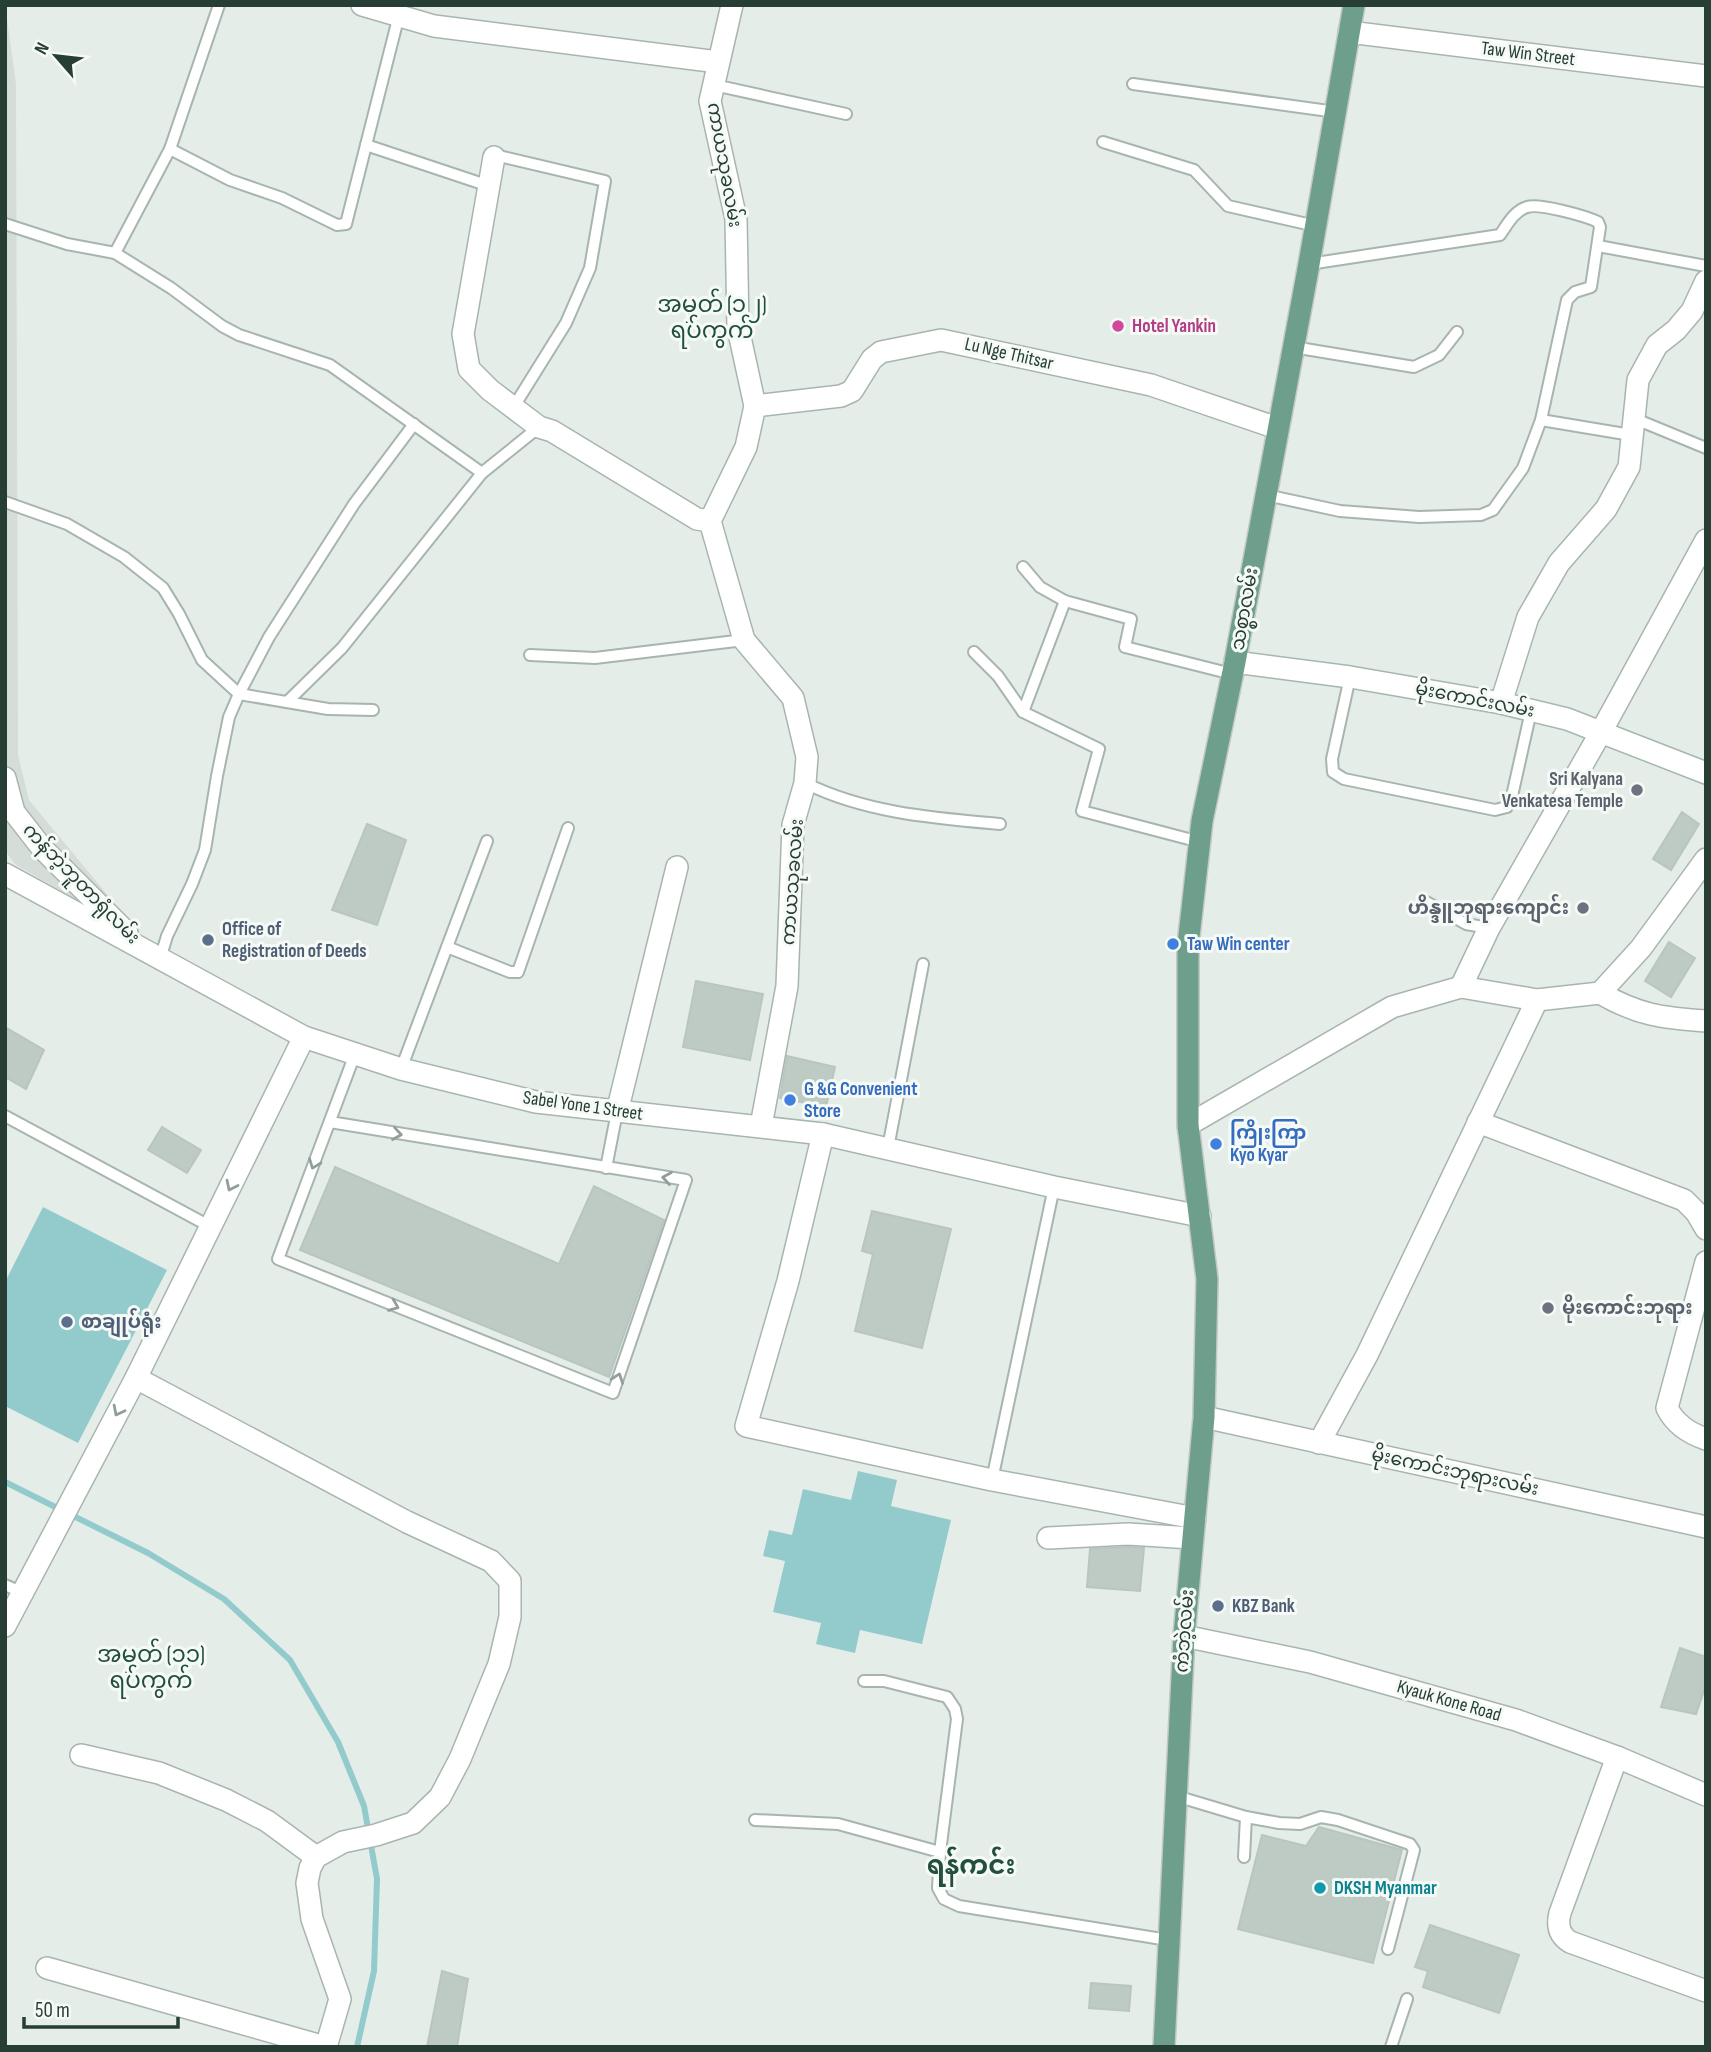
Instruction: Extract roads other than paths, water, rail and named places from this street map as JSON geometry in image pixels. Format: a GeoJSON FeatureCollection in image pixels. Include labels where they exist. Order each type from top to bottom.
{"type":"FeatureCollection","features":[{"type":"Feature","properties":{"kind":"main road","name":"သစ္စာလမ်း"},"geometry":{"type":"LineString","coordinates":[[1200,1216],[1188,1125],[1188,944],[1202,821],[1266,495],[1354,5]]}},
{"type":"Feature","properties":{"kind":"main road","name":"ကံဘဲ့လမ်း"},"geometry":{"type":"LineString","coordinates":[[1164,2047],[1184,1636],[1205,1417],[1208,1279],[1200,1216]]}},
{"type":"Feature","properties":{"kind":"street"},"geometry":{"type":"LineString","coordinates":[[362,5],[400,10],[434,26],[718,62]]}},
{"type":"Feature","properties":{"kind":"street","name":"ကာယသုခလမ်း"},"geometry":{"type":"LineString","coordinates":[[732,5],[710,101],[736,219],[738,328],[755,406],[746,447],[710,521],[744,640],[793,698],[807,757],[805,783],[793,825],[787,986],[761,1126]]}},
{"type":"Feature","properties":{"kind":"street","name":"Taw Win Street"},"geometry":{"type":"LineString","coordinates":[[1349,32],[1706,76]]}},
{"type":"Feature","properties":{"kind":"street"},"geometry":{"type":"LineString","coordinates":[[494,157],[463,334],[469,369],[490,390],[539,427],[552,431],[697,519],[710,521]]}},
{"type":"Feature","properties":{"kind":"street"},"geometry":{"type":"LineString","coordinates":[[1501,703],[1528,617],[1559,563],[1606,509],[1629,467],[1638,380],[1657,345],[1676,330],[1692,311],[1706,281]]}},
{"type":"Feature","properties":{"kind":"street","name":"Lu Nge Thitsar"},"geometry":{"type":"LineString","coordinates":[[755,406],[841,396],[852,391],[872,359],[881,352],[941,340],[1151,385],[1277,428]]}},
{"type":"Feature","properties":{"kind":"street"},"geometry":{"type":"LineString","coordinates":[[1461,987],[1489,928],[1706,540]]}},
{"type":"Feature","properties":{"kind":"street","name":"မိုးကောင်းလမ်း"},"geometry":{"type":"LineString","coordinates":[[1233,668],[1350,677],[1501,703],[1567,719],[1706,773]]}},
{"type":"Feature","properties":{"kind":"street","name":"ကန်ဘဲ့ဘူတာရုံလမ်း"},"geometry":{"type":"LineString","coordinates":[[5,778],[14,811],[43,848],[153,954]]}},
{"type":"Feature","properties":{"kind":"street"},"geometry":{"type":"LineString","coordinates":[[1600,993],[1641,947],[1706,859]]}},
{"type":"Feature","properties":{"kind":"street"},"geometry":{"type":"LineString","coordinates":[[617,1112],[677,867]]}},
{"type":"Feature","properties":{"kind":"street","name":"Sabel Yone 1 Street"},"geometry":{"type":"LineString","coordinates":[[5,874],[304,1037],[401,1069],[536,1102],[823,1135],[1054,1187],[1200,1216]]}},
{"type":"Feature","properties":{"kind":"street"},"geometry":{"type":"LineString","coordinates":[[1188,1125],[1392,1007],[1461,987],[1536,1000],[1600,993],[1626,1008],[1666,1018],[1706,1021]]}},
{"type":"Feature","properties":{"kind":"street"},"geometry":{"type":"LineString","coordinates":[[1320,1443],[1367,1356],[1536,1000]]}},
{"type":"Feature","properties":{"kind":"street"},"geometry":{"type":"LineString","coordinates":[[5,1626],[14,1589],[136,1378],[304,1037]]}},
{"type":"Feature","properties":{"kind":"street"},"geometry":{"type":"LineString","coordinates":[[1478,1122],[1684,1200],[1696,1212],[1706,1229]]}},
{"type":"Feature","properties":{"kind":"street"},"geometry":{"type":"LineString","coordinates":[[823,1135],[788,1281],[746,1426],[1194,1528]]}},
{"type":"Feature","properties":{"kind":"street"},"geometry":{"type":"LineString","coordinates":[[1706,1262],[1699,1318],[1667,1408],[1674,1421],[1694,1435],[1706,1439]]}},
{"type":"Feature","properties":{"kind":"street"},"geometry":{"type":"LineString","coordinates":[[47,1968],[326,2047],[340,1998],[312,1919],[307,1883],[310,1868],[316,1857],[343,1842],[413,1823],[440,1797],[460,1759],[499,1664],[510,1617],[510,1581],[491,1561],[407,1522],[136,1378]]}},
{"type":"Feature","properties":{"kind":"street","name":"မိုးကောင်းဘုရားလမ်း"},"geometry":{"type":"LineString","coordinates":[[1205,1417],[1706,1527]]}},
{"type":"Feature","properties":{"kind":"street"},"geometry":{"type":"LineString","coordinates":[[1048,1538],[1194,1528]]}},
{"type":"Feature","properties":{"kind":"street","name":"Kyauk Kone Road"},"geometry":{"type":"LineString","coordinates":[[1184,1636],[1310,1662],[1517,1720],[1617,1757],[1706,1795]]}},
{"type":"Feature","properties":{"kind":"street"},"geometry":{"type":"LineString","coordinates":[[82,1755],[159,1773],[226,1800],[267,1821],[316,1857]]}},
{"type":"Feature","properties":{"kind":"street"},"geometry":{"type":"LineString","coordinates":[[1617,1757],[1560,1913],[1560,1930],[1570,1942],[1706,1991]]}},
{"type":"Feature","properties":{"kind":"lane"},"geometry":{"type":"LineString","coordinates":[[115,253],[170,149],[219,5]]}},
{"type":"Feature","properties":{"kind":"lane"},"geometry":{"type":"LineString","coordinates":[[170,149],[230,180],[282,198],[337,225],[346,224],[400,10]]}},
{"type":"Feature","properties":{"kind":"lane"},"geometry":{"type":"LineString","coordinates":[[1133,84],[1336,112]]}},
{"type":"Feature","properties":{"kind":"lane"},"geometry":{"type":"LineString","coordinates":[[714,85],[846,114]]}},
{"type":"Feature","properties":{"kind":"lane"},"geometry":{"type":"LineString","coordinates":[[1103,142],[1195,170],[1228,206],[1316,226]]}},
{"type":"Feature","properties":{"kind":"lane"},"geometry":{"type":"LineString","coordinates":[[366,145],[489,186]]}},
{"type":"Feature","properties":{"kind":"lane"},"geometry":{"type":"LineString","coordinates":[[494,157],[606,181],[590,268],[566,323],[513,408]]}},
{"type":"Feature","properties":{"kind":"lane"},"geometry":{"type":"LineString","coordinates":[[1266,495],[1340,510],[1419,517],[1481,515],[1493,510],[1523,468],[1541,420],[1567,300],[1575,292],[1591,287],[1598,246],[1598,222],[1558,210],[1528,206],[1516,213],[1500,235],[1309,264]]}},
{"type":"Feature","properties":{"kind":"lane"},"geometry":{"type":"LineString","coordinates":[[5,224],[67,244],[115,253],[171,288],[222,326],[263,345],[330,365],[482,473]]}},
{"type":"Feature","properties":{"kind":"lane"},"geometry":{"type":"LineString","coordinates":[[1598,246],[1706,265]]}},
{"type":"Feature","properties":{"kind":"lane"},"geometry":{"type":"LineString","coordinates":[[1293,347],[1415,367],[1439,355],[1457,332]]}},
{"type":"Feature","properties":{"kind":"lane"},"geometry":{"type":"LineString","coordinates":[[1541,420],[1632,426],[1706,448]]}},
{"type":"Feature","properties":{"kind":"lane"},"geometry":{"type":"LineString","coordinates":[[153,954],[167,936],[205,850],[229,717],[239,694],[269,637],[354,504],[414,424]]}},
{"type":"Feature","properties":{"kind":"lane"},"geometry":{"type":"LineString","coordinates":[[287,702],[342,648],[482,473],[539,427]]}},
{"type":"Feature","properties":{"kind":"lane"},"geometry":{"type":"LineString","coordinates":[[5,502],[67,524],[124,557],[163,588],[202,660],[239,694],[328,709],[373,710]]}},
{"type":"Feature","properties":{"kind":"lane"},"geometry":{"type":"LineString","coordinates":[[1023,568],[1040,587],[1065,601],[1131,619],[1125,647],[1233,668]]}},
{"type":"Feature","properties":{"kind":"lane"},"geometry":{"type":"LineString","coordinates":[[1023,712],[1065,601]]}},
{"type":"Feature","properties":{"kind":"lane"},"geometry":{"type":"LineString","coordinates":[[530,655],[595,658],[744,640]]}},
{"type":"Feature","properties":{"kind":"lane"},"geometry":{"type":"LineString","coordinates":[[974,652],[998,676],[1023,712],[1099,749],[1082,811],[1200,842]]}},
{"type":"Feature","properties":{"kind":"lane"},"geometry":{"type":"LineString","coordinates":[[1350,677],[1332,759],[1333,772],[1344,779],[1496,810],[1507,807],[1512,796],[1531,711]]}},
{"type":"Feature","properties":{"kind":"lane"},"geometry":{"type":"LineString","coordinates":[[805,783],[833,797],[908,816],[1000,824]]}},
{"type":"Feature","properties":{"kind":"lane"},"geometry":{"type":"LineString","coordinates":[[447,947],[510,972],[518,972],[568,828]]}},
{"type":"Feature","properties":{"kind":"lane"},"geometry":{"type":"LineString","coordinates":[[401,1069],[488,841]]}},
{"type":"Feature","properties":{"kind":"lane"},"geometry":{"type":"LineString","coordinates":[[1423,900],[1466,923],[1489,928]]}},
{"type":"Feature","properties":{"kind":"lane"},"geometry":{"type":"LineString","coordinates":[[888,1148],[923,964]]}},
{"type":"Feature","properties":{"kind":"lane"},"geometry":{"type":"LineString","coordinates":[[330,1122],[686,1180],[613,1394],[278,1259],[355,1054]]}},
{"type":"Feature","properties":{"kind":"lane"},"geometry":{"type":"LineString","coordinates":[[606,1168],[617,1112]]}},
{"type":"Feature","properties":{"kind":"lane"},"geometry":{"type":"LineString","coordinates":[[5,1116],[211,1227]]}},
{"type":"Feature","properties":{"kind":"lane"},"geometry":{"type":"LineString","coordinates":[[992,1480],[1054,1187]]}},
{"type":"Feature","properties":{"kind":"lane"},"geometry":{"type":"LineString","coordinates":[[864,1681],[884,1681],[947,1697],[955,1709],[957,1719],[940,1852],[938,1888],[944,1899],[958,1906],[1168,1940]]}},
{"type":"Feature","properties":{"kind":"lane"},"geometry":{"type":"LineString","coordinates":[[1176,1796],[1245,1817],[1279,1823],[1300,1824],[1321,1818],[1351,1824],[1410,1844],[1414,1850],[1388,1949]]}},
{"type":"Feature","properties":{"kind":"lane"},"geometry":{"type":"LineString","coordinates":[[1244,1857],[1245,1817]]}},
{"type":"Feature","properties":{"kind":"lane"},"geometry":{"type":"LineString","coordinates":[[755,1820],[838,1824],[940,1852]]}},
{"type":"Feature","properties":{"kind":"lane"},"geometry":{"type":"LineString","coordinates":[[1391,2047],[1407,1999]]}},
{"type":"Feature","properties":{"kind":"water"},"geometry":{"type":"Polygon","coordinates":[[[43,1207],[167,1270],[78,1443],[5,1406],[5,1282],[43,1207]]]}},
{"type":"Feature","properties":{"kind":"water"},"geometry":{"type":"Polygon","coordinates":[[[858,1471],[897,1480],[891,1506],[951,1520],[922,1644],[860,1630],[855,1653],[816,1644],[821,1623],[773,1612],[785,1561],[763,1556],[769,1530],[792,1535],[803,1489],[851,1500],[858,1471]]]}},
{"type":"Feature","properties":{"kind":"waterway"},"geometry":{"type":"LineString","coordinates":[[5,1482],[148,1553],[224,1599],[290,1660],[338,1742],[364,1806],[377,1879],[374,1971],[357,2047]]}},
{"type":"Feature","properties":{"kind":"place","name":"Hotel Yankin"},"geometry":{"type":"Point","coordinates":[1118,326]}},
{"type":"Feature","properties":{"kind":"place","name":"Sri Kalyana Venkatesa Temple"},"geometry":{"type":"Point","coordinates":[1637,790]}},
{"type":"Feature","properties":{"kind":"place","name":"ဟိန္ဒူဘုရားကျောင်း"},"geometry":{"type":"Point","coordinates":[1583,908]}},
{"type":"Feature","properties":{"kind":"place","name":"Office of Registration of Deeds"},"geometry":{"type":"Point","coordinates":[208,940]}},
{"type":"Feature","properties":{"kind":"place","name":"Taw Win center"},"geometry":{"type":"Point","coordinates":[1173,944]}},
{"type":"Feature","properties":{"kind":"place","name":"G &G Convenient Store"},"geometry":{"type":"Point","coordinates":[790,1100]}},
{"type":"Feature","properties":{"kind":"place","name":"ကြိုးကြာ Kyo Kyar"},"geometry":{"type":"Point","coordinates":[1216,1144]}},
{"type":"Feature","properties":{"kind":"place","name":"မိုးကောင်းဘုရား"},"geometry":{"type":"Point","coordinates":[1548,1308]}},
{"type":"Feature","properties":{"kind":"place","name":"စာချုပ်ရုံး"},"geometry":{"type":"Point","coordinates":[67,1322]}},
{"type":"Feature","properties":{"kind":"place","name":"KBZ Bank"},"geometry":{"type":"Point","coordinates":[1218,1606]}},
{"type":"Feature","properties":{"kind":"place","name":"DKSH Myanmar"},"geometry":{"type":"Point","coordinates":[1320,1888]}},
{"type":"Feature","properties":{"kind":"district","name":"အမှတ် (၁၂) ရပ်ကွက်"},"geometry":{"type":"Point","coordinates":[712,318]}},
{"type":"Feature","properties":{"kind":"district","name":"အမှတ် (၁၁) ရပ်ကွက်"},"geometry":{"type":"Point","coordinates":[151,1668]}},
{"type":"Feature","properties":{"kind":"district","name":"ရန်ကင်း"},"geometry":{"type":"Point","coordinates":[971,1866]}}]}
